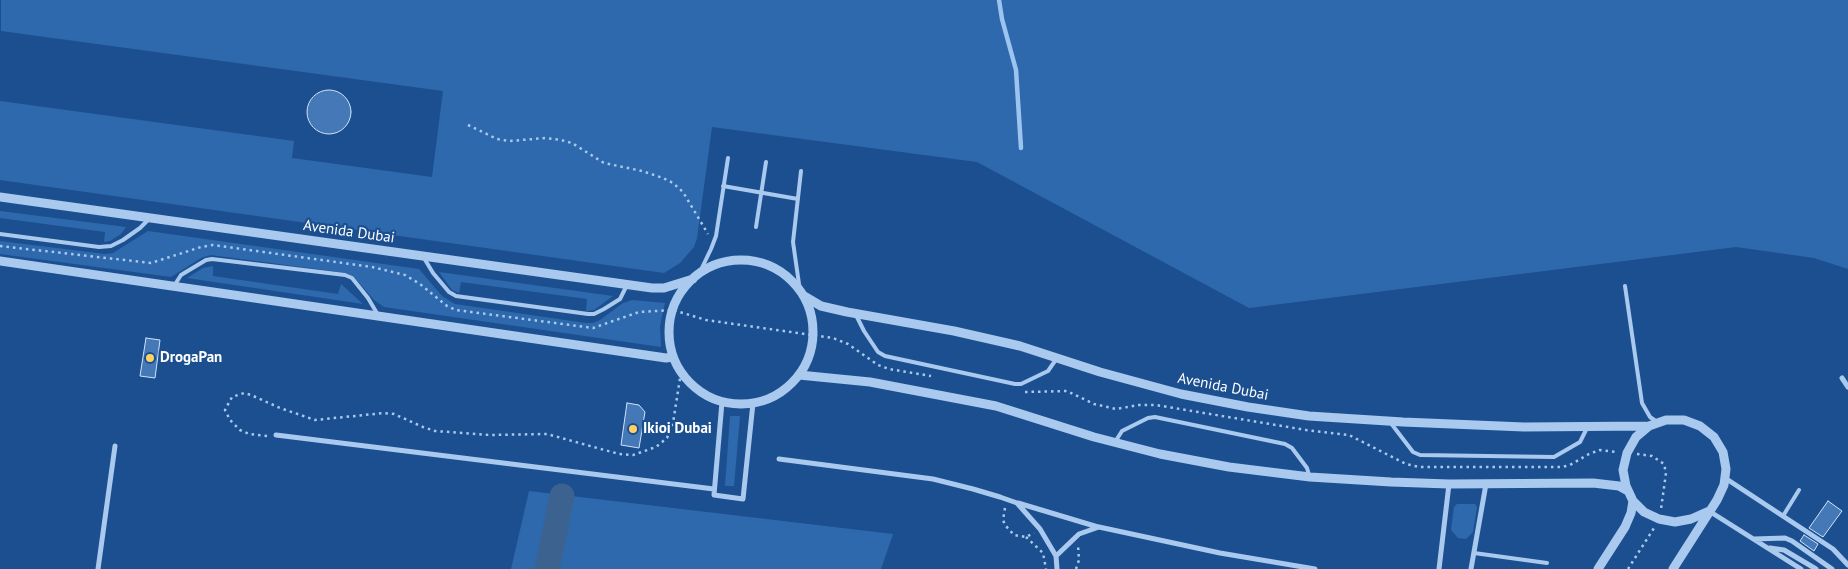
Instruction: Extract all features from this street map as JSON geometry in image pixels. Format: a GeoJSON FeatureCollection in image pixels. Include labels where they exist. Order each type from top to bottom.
{"type":"FeatureCollection","features":[{"type":"Feature","properties":{"kind":"street","name":"Avenida Dubai"},"geometry":{"type":"LineString","coordinates":[[0,197],[627,285],[664,288],[695,278]]}},
{"type":"Feature","properties":{"kind":"street"},"geometry":{"type":"LineString","coordinates":[[0,261],[666,358],[674,357]]}},
{"type":"Feature","properties":{"kind":"street","name":"Avenida Dubai"},"geometry":{"type":"LineString","coordinates":[[755,261],[769,265],[783,273],[795,283],[802,294],[811,315],[813,335],[806,363],[799,375],[786,388],[770,398],[753,403],[737,404],[722,402],[707,396],[693,386],[681,372],[674,357],[670,341],[673,310],[681,293],[695,278],[709,268],[727,262],[755,261]]}},
{"type":"Feature","properties":{"kind":"street","name":"Avenida Dubai"},"geometry":{"type":"LineString","coordinates":[[802,294],[821,306],[855,314],[954,331],[1020,346],[1100,372],[1181,394],[1309,416],[1524,426],[1654,424],[1666,420],[1684,420],[1700,426],[1714,437],[1723,452],[1726,470],[1724,485],[1673,569]]}},
{"type":"Feature","properties":{"kind":"street"},"geometry":{"type":"LineString","coordinates":[[799,375],[870,382],[996,406],[1160,454],[1229,467],[1310,477],[1449,484],[1593,483],[1619,486],[1628,491]]}},
{"type":"Feature","properties":{"kind":"street"},"geometry":{"type":"LineString","coordinates":[[1842,378],[1848,388]]}},
{"type":"Feature","properties":{"kind":"street"},"geometry":{"type":"LineString","coordinates":[[722,402],[714,495],[742,499],[753,403]]}},
{"type":"Feature","properties":{"kind":"street"},"geometry":{"type":"LineString","coordinates":[[1654,424],[1636,437],[1627,453],[1624,470],[1628,491],[1633,501],[1644,512],[1659,519],[1675,522],[1691,519],[1709,511],[1801,569]]}},
{"type":"Feature","properties":{"kind":"street"},"geometry":{"type":"LineString","coordinates":[[276,435],[714,489]]}},
{"type":"Feature","properties":{"kind":"street"},"geometry":{"type":"LineString","coordinates":[[98,569],[115,446]]}},
{"type":"Feature","properties":{"kind":"street"},"geometry":{"type":"LineString","coordinates":[[779,459],[933,479],[973,489],[1099,528],[1220,553],[1314,569]]}},
{"type":"Feature","properties":{"kind":"street"},"geometry":{"type":"LineString","coordinates":[[1725,478],[1833,549],[1848,565]]}},
{"type":"Feature","properties":{"kind":"street"},"geometry":{"type":"LineString","coordinates":[[1439,569],[1449,484]]}},
{"type":"Feature","properties":{"kind":"street"},"geometry":{"type":"LineString","coordinates":[[1471,569],[1486,484]]}},
{"type":"Feature","properties":{"kind":"street"},"geometry":{"type":"LineString","coordinates":[[1598,569],[1625,526],[1631,513],[1633,501]]}},
{"type":"Feature","properties":{"kind":"street"},"geometry":{"type":"LineString","coordinates":[[1017,503],[1040,530],[1056,556],[1057,569]]}},
{"type":"Feature","properties":{"kind":"street"},"geometry":{"type":"LineString","coordinates":[[1056,556],[1079,534],[1099,528]]}},
{"type":"Feature","properties":{"kind":"street"},"geometry":{"type":"LineString","coordinates":[[1754,539],[1785,538],[1832,569]]}},
{"type":"Feature","properties":{"kind":"street"},"geometry":{"type":"LineString","coordinates":[[1767,547],[1784,550],[1816,569]]}},
{"type":"Feature","properties":{"kind":"lane"},"geometry":{"type":"LineString","coordinates":[[695,278],[712,249],[716,236],[728,158]]}},
{"type":"Feature","properties":{"kind":"lane"},"geometry":{"type":"LineString","coordinates":[[756,227],[766,162]]}},
{"type":"Feature","properties":{"kind":"lane"},"geometry":{"type":"LineString","coordinates":[[802,171],[793,242],[802,294]]}},
{"type":"Feature","properties":{"kind":"lane"},"geometry":{"type":"LineString","coordinates":[[723,186],[798,199]]}},
{"type":"Feature","properties":{"kind":"lane"},"geometry":{"type":"LineString","coordinates":[[0,234],[99,247],[111,246],[140,228],[150,218]]}},
{"type":"Feature","properties":{"kind":"lane"},"geometry":{"type":"LineString","coordinates":[[423,256],[432,273],[449,292],[456,296],[594,314],[620,299],[627,285]]}},
{"type":"Feature","properties":{"kind":"lane"},"geometry":{"type":"LineString","coordinates":[[174,286],[181,275],[206,260],[212,259],[344,275],[352,278],[368,298],[378,315]]}},
{"type":"Feature","properties":{"kind":"lane"},"geometry":{"type":"LineString","coordinates":[[1625,286],[1642,403],[1654,424]]}},
{"type":"Feature","properties":{"kind":"lane"},"geometry":{"type":"LineString","coordinates":[[855,314],[878,352],[885,356],[1015,384],[1022,384],[1048,371],[1057,358]]}},
{"type":"Feature","properties":{"kind":"lane"},"geometry":{"type":"LineString","coordinates":[[1115,442],[1122,431],[1148,418],[1155,417],[1285,444],[1297,454],[1307,468],[1310,477]]}},
{"type":"Feature","properties":{"kind":"lane"},"geometry":{"type":"LineString","coordinates":[[1390,421],[1413,452],[1420,455],[1440,456],[1554,458],[1580,442],[1588,426]]}},
{"type":"Feature","properties":{"kind":"lane"},"geometry":{"type":"LineString","coordinates":[[1783,516],[1799,490]]}},
{"type":"Feature","properties":{"kind":"lane"},"geometry":{"type":"LineString","coordinates":[[1474,553],[1547,563]]}},
{"type":"Feature","properties":{"kind":"path"},"geometry":{"type":"LineString","coordinates":[[468,125],[497,139],[509,141],[546,138],[561,140],[572,143],[604,163],[642,171],[663,178],[673,183],[683,192],[713,241]]}},
{"type":"Feature","properties":{"kind":"path"},"geometry":{"type":"LineString","coordinates":[[276,435],[249,434],[240,430],[230,420],[225,410],[232,397],[244,393],[315,420],[384,413],[394,414],[435,431],[490,435],[547,434],[619,454],[633,455],[656,447],[667,438],[673,423],[681,372]]}},
{"type":"Feature","properties":{"kind":"path"},"geometry":{"type":"LineString","coordinates":[[1026,537],[1043,553],[1046,569]]}},
{"type":"Feature","properties":{"kind":"shaded area"},"geometry":{"type":"Polygon","coordinates":[[[1,0],[1848,0],[1848,269],[1814,258],[1736,247],[1249,308],[977,162],[712,127],[697,238],[694,247],[680,263],[664,273],[0,180],[0,101],[294,141],[292,158],[432,177],[443,91],[1,31],[1,0]]]}},
{"type":"Feature","properties":{"kind":"shaded area"},"geometry":{"type":"Polygon","coordinates":[[[0,211],[126,227],[121,234],[110,241],[104,242],[105,232],[0,218],[0,211]]]}},
{"type":"Feature","properties":{"kind":"shaded area"},"geometry":{"type":"Polygon","coordinates":[[[148,231],[419,269],[442,296],[455,304],[586,323],[600,320],[623,303],[632,300],[665,303],[660,326],[661,347],[384,307],[374,300],[354,277],[346,273],[211,255],[201,258],[171,277],[0,254],[0,241],[105,254],[113,253],[148,231]]]}},
{"type":"Feature","properties":{"kind":"shaded area"},"geometry":{"type":"Polygon","coordinates":[[[213,266],[213,276],[338,294],[341,284],[363,304],[187,278],[203,268],[213,266]]]}},
{"type":"Feature","properties":{"kind":"shaded area"},"geometry":{"type":"Polygon","coordinates":[[[439,272],[613,296],[594,310],[586,311],[587,299],[461,282],[459,293],[452,290],[439,272]]]}},
{"type":"Feature","properties":{"kind":"shaded area"},"geometry":{"type":"Polygon","coordinates":[[[730,416],[740,416],[734,486],[725,486],[730,416]]]}},
{"type":"Feature","properties":{"kind":"shaded area"},"geometry":{"type":"Polygon","coordinates":[[[529,491],[893,534],[881,569],[511,569],[529,491]]]}},
{"type":"Feature","properties":{"kind":"shaded area"},"geometry":{"type":"Polygon","coordinates":[[[1457,504],[1475,504],[1477,507],[1473,532],[1466,539],[1458,538],[1451,530],[1454,507],[1457,504]]]}},
{"type":"Feature","properties":{"kind":"building"},"geometry":{"type":"Polygon","coordinates":[[[329,90],[341,94],[347,100],[351,112],[347,124],[341,130],[329,134],[317,130],[311,124],[307,112],[311,100],[317,94],[329,90]]]}},
{"type":"Feature","properties":{"kind":"building","name":"DrogaPan"},"geometry":{"type":"Polygon","coordinates":[[[146,338],[160,340],[155,378],[140,376],[146,338]]]}},
{"type":"Feature","properties":{"kind":"building","name":"Ikioi Dubai"},"geometry":{"type":"Polygon","coordinates":[[[627,403],[639,405],[645,412],[639,448],[621,445],[627,403]]]}},
{"type":"Feature","properties":{"kind":"building"},"geometry":{"type":"Polygon","coordinates":[[[1828,501],[1842,511],[1823,537],[1809,528],[1828,501]]]}},
{"type":"Feature","properties":{"kind":"building"},"geometry":{"type":"Polygon","coordinates":[[[1804,535],[1818,544],[1814,551],[1800,541],[1804,535]]]}},
{"type":"Feature","properties":{"kind":"waterway"},"geometry":{"type":"LineString","coordinates":[[999,0],[1002,19],[1016,70],[1021,148]]}},
{"type":"Feature","properties":{"kind":"waterway"},"geometry":{"type":"LineString","coordinates":[[547,569],[562,496]]}},
{"type":"Feature","properties":{"kind":"place","name":"DrogaPan"},"geometry":{"type":"Point","coordinates":[150,358]}},
{"type":"Feature","properties":{"kind":"place","name":"Ikioi Dubai"},"geometry":{"type":"Point","coordinates":[633,429]}}]}
